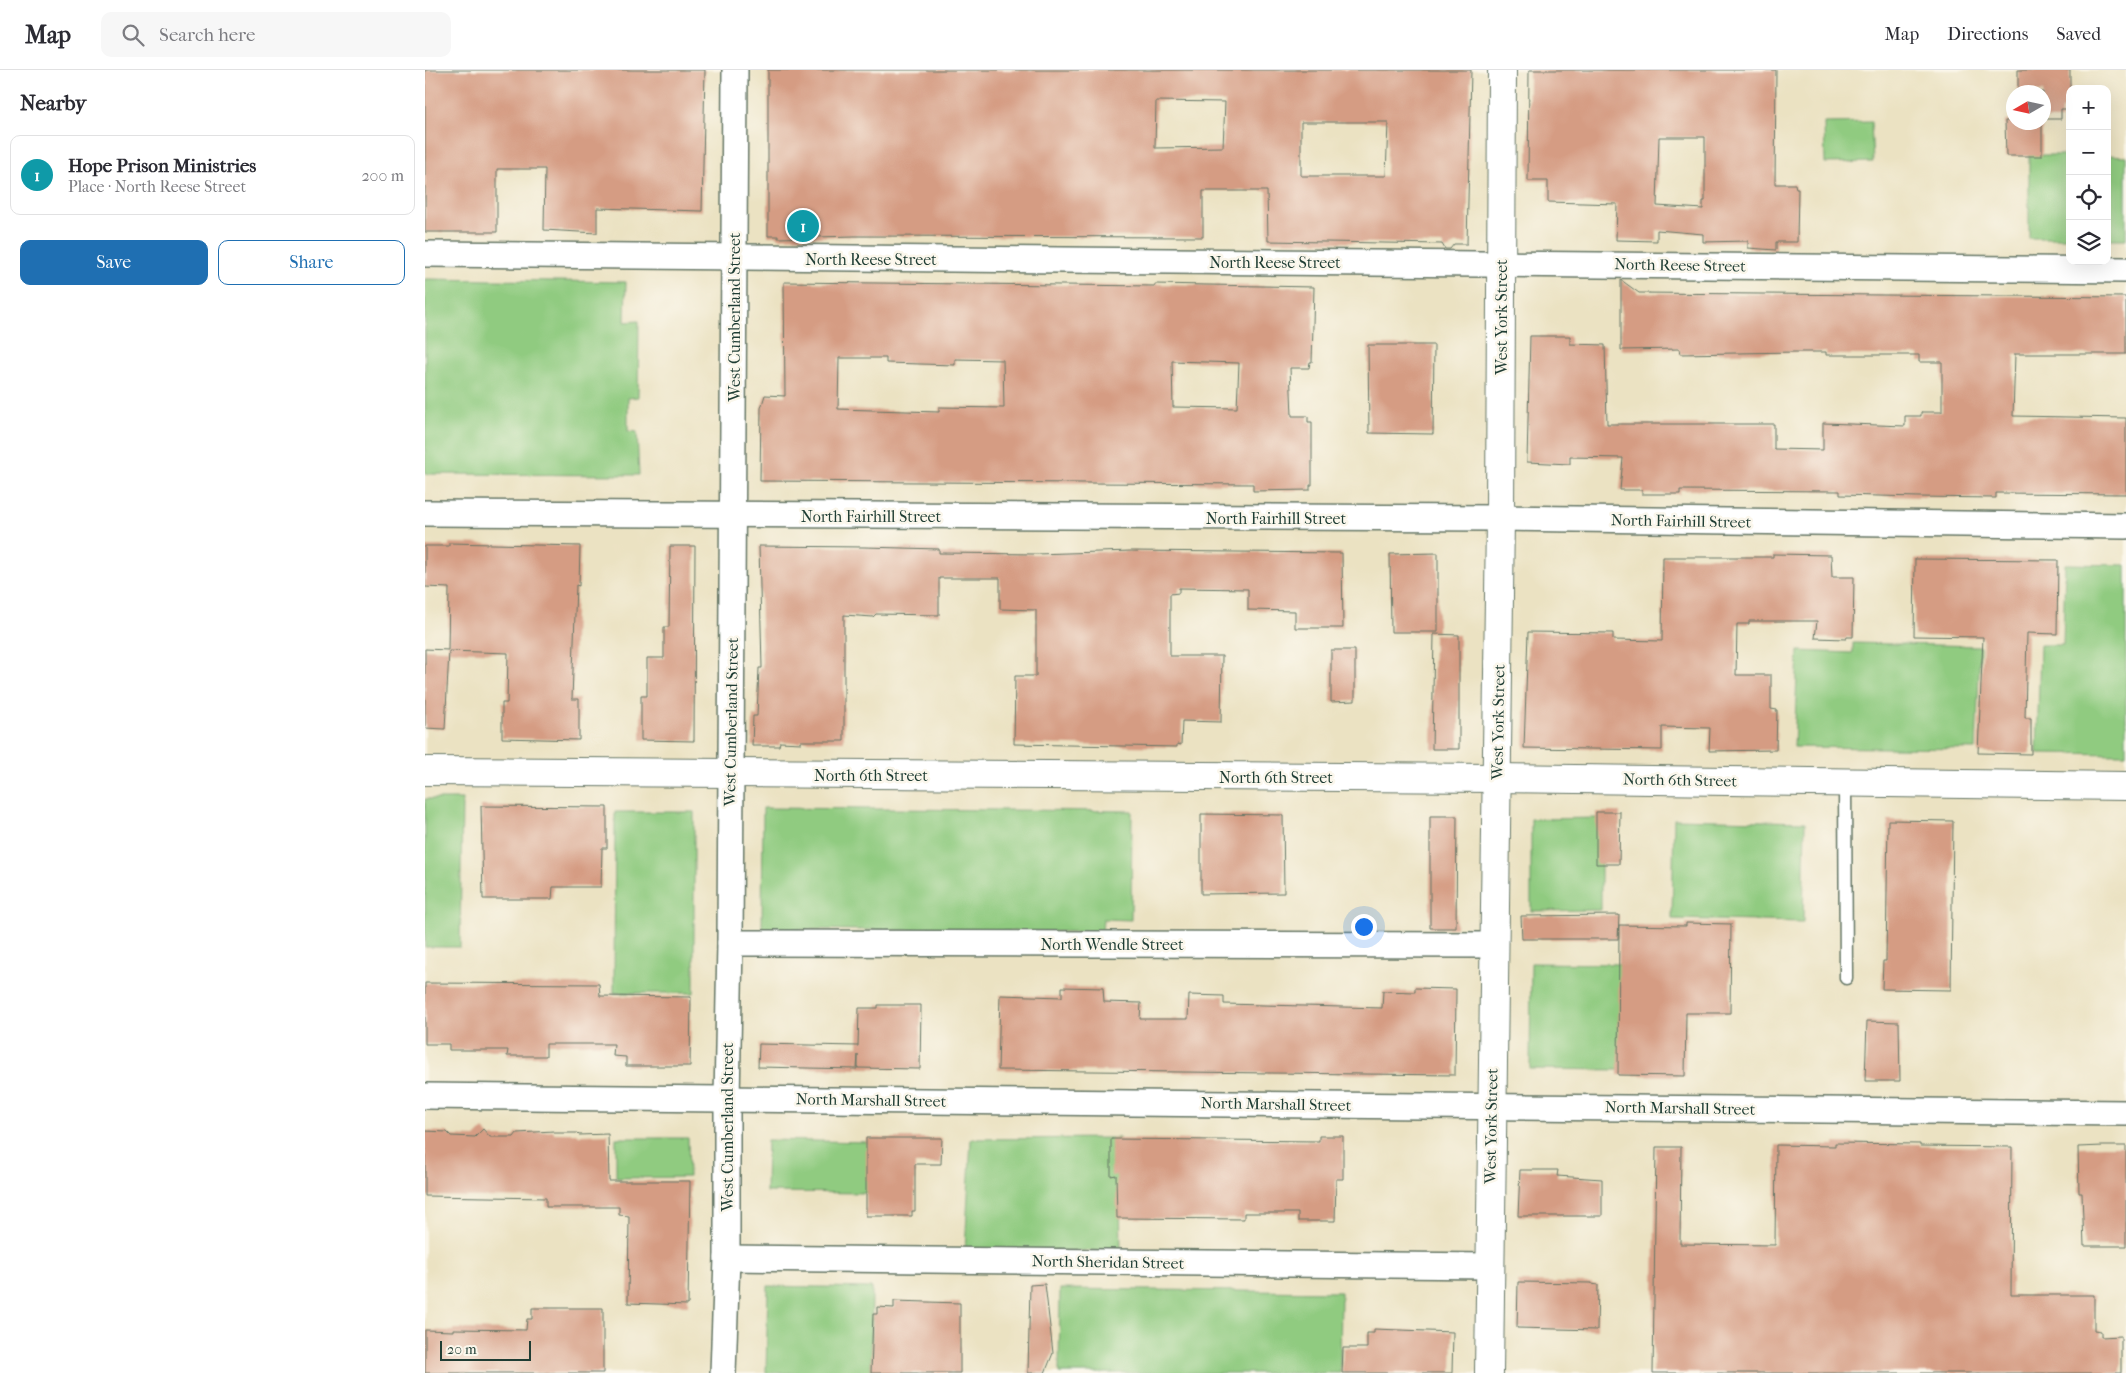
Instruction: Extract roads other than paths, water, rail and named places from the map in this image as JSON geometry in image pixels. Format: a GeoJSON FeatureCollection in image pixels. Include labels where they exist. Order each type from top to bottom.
{"type":"FeatureCollection","features":[{"type":"Feature","properties":{"kind":"main road","name":"West York Street"},"geometry":{"type":"LineString","coordinates":[[1489,1373],[1489,1266],[1501,518],[1502,70]]}},
{"type":"Feature","properties":{"kind":"main road","name":"North 6th Street"},"geometry":{"type":"LineString","coordinates":[[425,771],[731,775],[1497,778],[2126,786]]}},
{"type":"Feature","properties":{"kind":"street","name":"West Cumberland Street"},"geometry":{"type":"LineString","coordinates":[[723,1373],[727,1258],[727,1099],[730,943],[735,70]]}},
{"type":"Feature","properties":{"kind":"street","name":"North Reese Street"},"geometry":{"type":"LineString","coordinates":[[425,254],[2126,270]]}},
{"type":"Feature","properties":{"kind":"street","name":"North Fairhill Street"},"geometry":{"type":"LineString","coordinates":[[425,513],[733,516],[1501,518],[2126,526]]}},
{"type":"Feature","properties":{"kind":"street","name":"North Wendle Street"},"geometry":{"type":"LineString","coordinates":[[730,943],[1494,945]]}},
{"type":"Feature","properties":{"kind":"street","name":"North Marshall Street"},"geometry":{"type":"LineString","coordinates":[[425,1096],[2126,1112]]}},
{"type":"Feature","properties":{"kind":"street","name":"North Sheridan Street"},"geometry":{"type":"LineString","coordinates":[[727,1258],[1489,1266]]}},
{"type":"Feature","properties":{"kind":"lane"},"geometry":{"type":"LineString","coordinates":[[1845,782],[1846,978]]}},
{"type":"Feature","properties":{"kind":"place","name":"Hope Prison Ministries"},"geometry":{"type":"Point","coordinates":[803,226]}}]}
